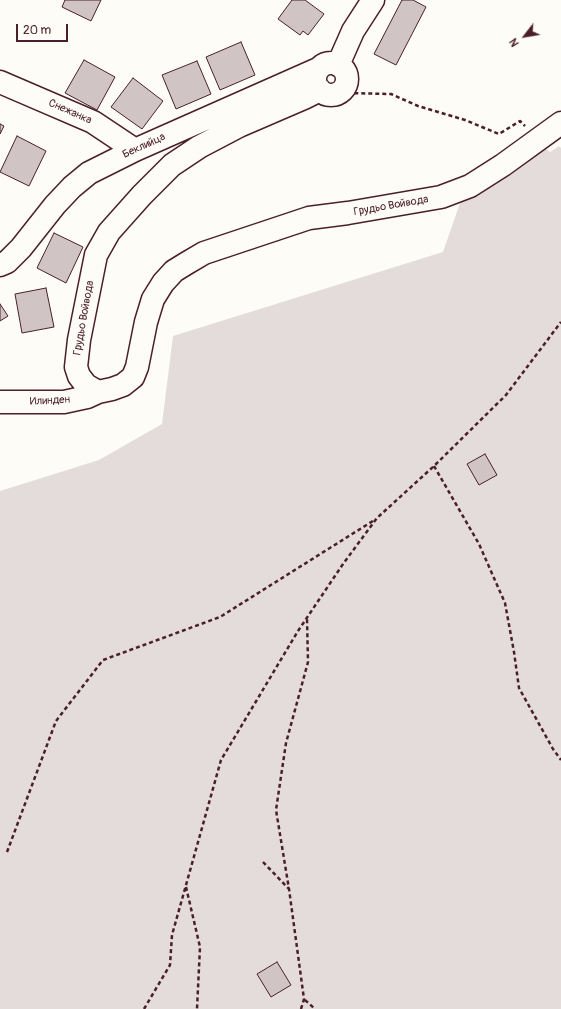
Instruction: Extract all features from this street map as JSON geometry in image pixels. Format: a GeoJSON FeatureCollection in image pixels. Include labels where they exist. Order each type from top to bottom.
{"type":"FeatureCollection","features":[{"type":"Feature","properties":{"kind":"street"},"geometry":{"type":"LineString","coordinates":[[341,90],[333,94],[324,93],[325,75],[373,0]]}},
{"type":"Feature","properties":{"kind":"street","name":"Беклийца"},"geometry":{"type":"LineString","coordinates":[[0,265],[7,262],[21,248],[55,205],[72,187],[89,174],[135,150],[325,75]]}},
{"type":"Feature","properties":{"kind":"street","name":"Грудьо Войвода"},"geometry":{"type":"LineString","coordinates":[[325,75],[291,104],[239,126],[198,147],[172,166],[142,195],[109,232],[96,255],[79,340],[76,367],[79,376],[86,385],[98,392],[123,385],[133,377],[137,367],[146,322],[153,299],[174,271],[204,253],[309,218],[441,197],[470,186],[503,165],[561,122]]}},
{"type":"Feature","properties":{"kind":"street","name":"Снежанка"},"geometry":{"type":"LineString","coordinates":[[0,82],[93,122],[135,150]]}},
{"type":"Feature","properties":{"kind":"street","name":"Илинден"},"geometry":{"type":"LineString","coordinates":[[0,402],[64,402],[86,397],[98,392]]}},
{"type":"Feature","properties":{"kind":"path"},"geometry":{"type":"LineString","coordinates":[[341,90],[347,93],[391,94],[418,106],[465,120],[499,134],[520,121],[539,138]]}},
{"type":"Feature","properties":{"kind":"path"},"geometry":{"type":"LineString","coordinates":[[7,852],[56,721],[102,660],[220,617],[377,518],[434,466],[506,395],[561,322]]}},
{"type":"Feature","properties":{"kind":"path"},"geometry":{"type":"LineString","coordinates":[[434,466],[479,544],[505,603],[519,688],[553,749],[561,760]]}},
{"type":"Feature","properties":{"kind":"path"},"geometry":{"type":"LineString","coordinates":[[144,1009],[170,965],[172,935],[221,760],[298,631],[343,564],[377,518]]}},
{"type":"Feature","properties":{"kind":"path"},"geometry":{"type":"LineString","coordinates":[[301,1009],[304,999],[289,889],[276,810],[286,743],[308,662],[307,618]]}},
{"type":"Feature","properties":{"kind":"path"},"geometry":{"type":"LineString","coordinates":[[263,862],[289,889]]}},
{"type":"Feature","properties":{"kind":"path"},"geometry":{"type":"LineString","coordinates":[[185,886],[200,947],[197,1009]]}},
{"type":"Feature","properties":{"kind":"path"},"geometry":{"type":"LineString","coordinates":[[304,999],[314,1009]]}},
{"type":"Feature","properties":{"kind":"shaded area"},"geometry":{"type":"Polygon","coordinates":[[[559,146],[561,148],[561,1009],[0,1009],[0,491],[99,460],[162,424],[173,336],[443,252],[460,203],[543,147],[550,152],[559,146]]]}},
{"type":"Feature","properties":{"kind":"building"},"geometry":{"type":"Polygon","coordinates":[[[65,0],[101,0],[91,21],[62,7],[65,0]]]}},
{"type":"Feature","properties":{"kind":"building"},"geometry":{"type":"Polygon","coordinates":[[[292,0],[305,0],[324,14],[308,35],[303,31],[300,35],[278,19],[292,0]]]}},
{"type":"Feature","properties":{"kind":"building"},"geometry":{"type":"Polygon","coordinates":[[[402,0],[413,0],[426,7],[396,65],[374,54],[402,0]]]}},
{"type":"Feature","properties":{"kind":"building"},"geometry":{"type":"Polygon","coordinates":[[[241,42],[255,75],[220,90],[206,57],[241,42]]]}},
{"type":"Feature","properties":{"kind":"building"},"geometry":{"type":"Polygon","coordinates":[[[84,60],[115,77],[97,110],[65,93],[84,60]]]}},
{"type":"Feature","properties":{"kind":"building"},"geometry":{"type":"Polygon","coordinates":[[[197,61],[211,94],[176,109],[162,75],[197,61]]]}},
{"type":"Feature","properties":{"kind":"building"},"geometry":{"type":"Polygon","coordinates":[[[133,78],[163,101],[142,129],[111,107],[133,78]]]}},
{"type":"Feature","properties":{"kind":"building"},"geometry":{"type":"Polygon","coordinates":[[[0,124],[4,126],[0,134],[0,124]]]}},
{"type":"Feature","properties":{"kind":"building"},"geometry":{"type":"Polygon","coordinates":[[[17,136],[46,151],[29,186],[0,172],[17,136]]]}},
{"type":"Feature","properties":{"kind":"building"},"geometry":{"type":"Polygon","coordinates":[[[54,233],[83,247],[66,283],[37,268],[54,233]]]}},
{"type":"Feature","properties":{"kind":"building"},"geometry":{"type":"Polygon","coordinates":[[[46,288],[54,327],[22,333],[15,294],[46,288]]]}},
{"type":"Feature","properties":{"kind":"building"},"geometry":{"type":"Polygon","coordinates":[[[0,304],[8,316],[0,321],[0,304]]]}},
{"type":"Feature","properties":{"kind":"building"},"geometry":{"type":"Polygon","coordinates":[[[485,454],[497,475],[479,485],[467,464],[485,454]]]}},
{"type":"Feature","properties":{"kind":"building"},"geometry":{"type":"Polygon","coordinates":[[[277,962],[291,985],[271,997],[257,974],[277,962]]]}}]}
